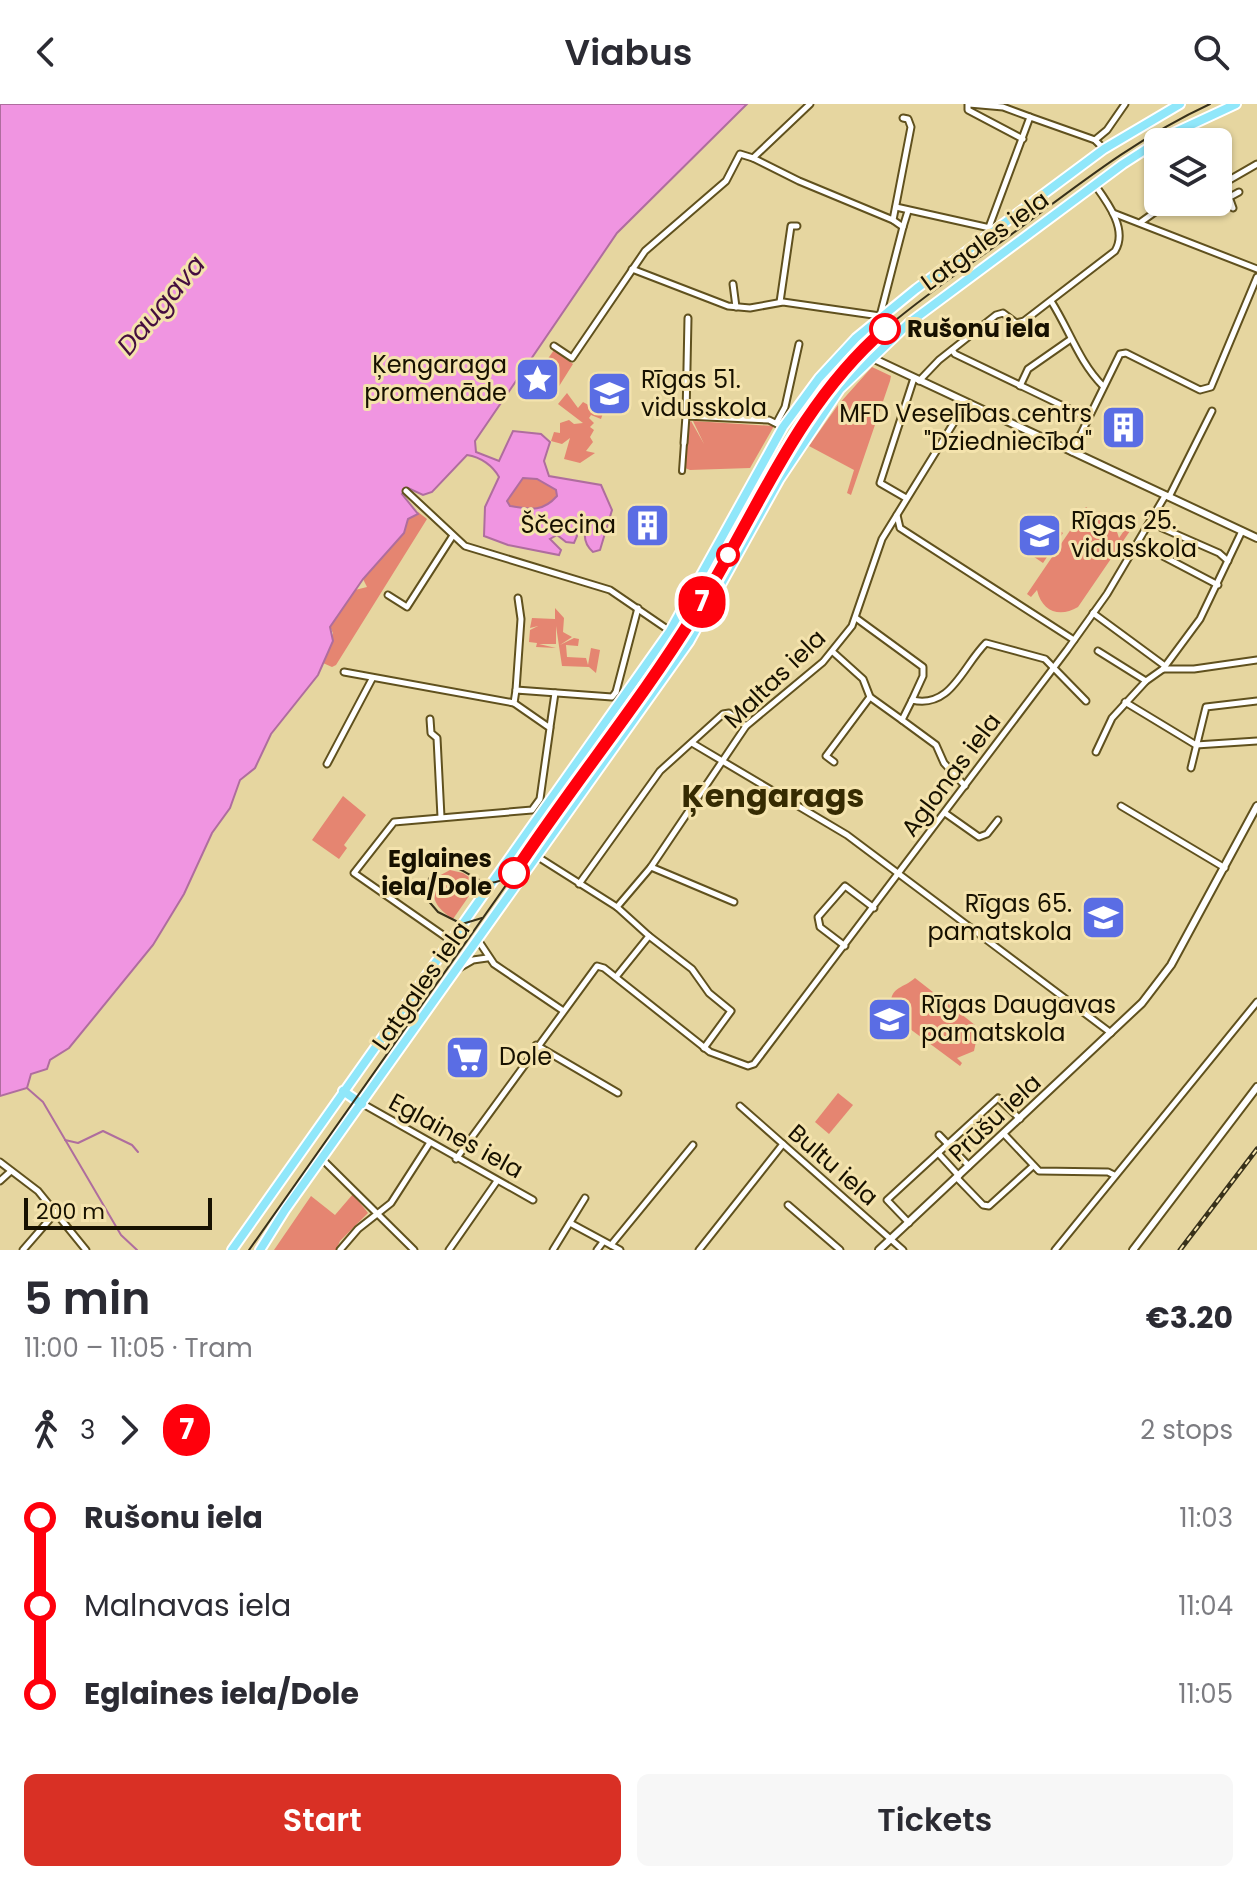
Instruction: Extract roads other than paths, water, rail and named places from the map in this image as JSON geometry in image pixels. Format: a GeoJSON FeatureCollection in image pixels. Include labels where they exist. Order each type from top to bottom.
{"type":"FeatureCollection","features":[{"type":"Feature","properties":{"kind":"highway","name":"Latgales iela"},"geometry":{"type":"LineString","coordinates":[[232,1250],[539,808],[619,695],[670,631],[780,425],[819,378],[880,316],[991,229],[1104,149],[1180,104]]}},
{"type":"Feature","properties":{"kind":"highway","name":"Latgales iela"},"geometry":{"type":"LineString","coordinates":[[260,1250],[704,618],[805,437],[840,389],[870,357],[918,316],[1095,185],[1151,145],[1236,104]]}},
{"type":"Feature","properties":{"kind":"highway"},"geometry":{"type":"LineString","coordinates":[[686,606],[704,618]]}},
{"type":"Feature","properties":{"kind":"highway"},"geometry":{"type":"LineString","coordinates":[[343,1091],[362,1104]]}},
{"type":"Feature","properties":{"kind":"street"},"geometry":{"type":"LineString","coordinates":[[753,158],[810,104]]}},
{"type":"Feature","properties":{"kind":"street"},"geometry":{"type":"LineString","coordinates":[[1023,139],[975,116],[968,110],[969,104],[1012,107],[1030,117],[1095,140],[1104,149]]}},
{"type":"Feature","properties":{"kind":"street"},"geometry":{"type":"LineString","coordinates":[[1095,140],[1107,130],[1125,104]]}},
{"type":"Feature","properties":{"kind":"street"},"geometry":{"type":"LineString","coordinates":[[896,207],[991,229],[1030,117]]}},
{"type":"Feature","properties":{"kind":"street"},"geometry":{"type":"LineString","coordinates":[[893,220],[911,127],[908,119],[903,118]]}},
{"type":"Feature","properties":{"kind":"street"},"geometry":{"type":"LineString","coordinates":[[554,346],[572,358],[645,251],[726,181],[740,154],[903,227]]}},
{"type":"Feature","properties":{"kind":"street"},"geometry":{"type":"LineString","coordinates":[[1232,178],[1257,164]]}},
{"type":"Feature","properties":{"kind":"street"},"geometry":{"type":"LineString","coordinates":[[906,498],[880,483],[917,379],[996,315],[1003,313],[1016,323],[1024,321],[1117,248],[1119,228],[1095,185]]}},
{"type":"Feature","properties":{"kind":"street"},"geometry":{"type":"LineString","coordinates":[[1232,196],[1239,192]]}},
{"type":"Feature","properties":{"kind":"street"},"geometry":{"type":"LineString","coordinates":[[632,269],[736,307],[780,302],[880,316],[908,211]]}},
{"type":"Feature","properties":{"kind":"street"},"geometry":{"type":"LineString","coordinates":[[1112,213],[1257,269]]}},
{"type":"Feature","properties":{"kind":"street"},"geometry":{"type":"LineString","coordinates":[[1140,222],[1149,216]]}},
{"type":"Feature","properties":{"kind":"street"},"geometry":{"type":"LineString","coordinates":[[780,302],[791,226],[797,226]]}},
{"type":"Feature","properties":{"kind":"street"},"geometry":{"type":"LineString","coordinates":[[1072,453],[1118,356],[1123,353],[1200,390],[1209,389],[1257,277]]}},
{"type":"Feature","properties":{"kind":"street"},"geometry":{"type":"LineString","coordinates":[[733,284],[736,307]]}},
{"type":"Feature","properties":{"kind":"street"},"geometry":{"type":"LineString","coordinates":[[1051,301],[1068,325],[1071,339],[1103,386]]}},
{"type":"Feature","properties":{"kind":"street"},"geometry":{"type":"LineString","coordinates":[[682,471],[688,318]]}},
{"type":"Feature","properties":{"kind":"street"},"geometry":{"type":"LineString","coordinates":[[1020,386],[1028,369],[1071,339]]}},
{"type":"Feature","properties":{"kind":"street"},"geometry":{"type":"LineString","coordinates":[[686,416],[780,425],[799,344]]}},
{"type":"Feature","properties":{"kind":"street"},"geometry":{"type":"LineString","coordinates":[[952,350],[1088,418]]}},
{"type":"Feature","properties":{"kind":"street"},"geometry":{"type":"LineString","coordinates":[[870,357],[1257,538]]}},
{"type":"Feature","properties":{"kind":"street","name":"Maltas iela"},"geometry":{"type":"LineString","coordinates":[[617,907],[651,867],[746,726],[761,717],[833,652],[856,618],[885,532],[966,403]]}},
{"type":"Feature","properties":{"kind":"street","name":"Aglonas iela"},"geometry":{"type":"LineString","coordinates":[[704,1048],[714,1055],[751,1066],[874,908],[1074,640],[1167,497],[1212,411]]}},
{"type":"Feature","properties":{"kind":"street"},"geometry":{"type":"LineString","coordinates":[[406,491],[437,517],[452,537],[476,550],[610,590],[670,631]]}},
{"type":"Feature","properties":{"kind":"street"},"geometry":{"type":"LineString","coordinates":[[896,514],[900,528],[1074,640]]}},
{"type":"Feature","properties":{"kind":"street"},"geometry":{"type":"LineString","coordinates":[[885,532],[900,528]]}},
{"type":"Feature","properties":{"kind":"street"},"geometry":{"type":"LineString","coordinates":[[1162,528],[1219,553],[1229,561]]}},
{"type":"Feature","properties":{"kind":"street"},"geometry":{"type":"LineString","coordinates":[[1096,752],[1112,718],[1146,681],[1164,667],[1195,626],[1218,585],[1242,531]]}},
{"type":"Feature","properties":{"kind":"street"},"geometry":{"type":"LineString","coordinates":[[388,595],[407,607],[452,537]]}},
{"type":"Feature","properties":{"kind":"street"},"geometry":{"type":"LineString","coordinates":[[1137,542],[1218,585]]}},
{"type":"Feature","properties":{"kind":"street"},"geometry":{"type":"LineString","coordinates":[[514,703],[521,619],[518,598]]}},
{"type":"Feature","properties":{"kind":"street"},"geometry":{"type":"LineString","coordinates":[[516,690],[619,695],[638,608]]}},
{"type":"Feature","properties":{"kind":"street"},"geometry":{"type":"LineString","coordinates":[[1093,613],[1164,667],[1257,660]]}},
{"type":"Feature","properties":{"kind":"street"},"geometry":{"type":"LineString","coordinates":[[856,618],[923,667],[923,676],[902,720]]}},
{"type":"Feature","properties":{"kind":"street"},"geometry":{"type":"LineString","coordinates":[[912,700],[931,703],[943,698],[986,643],[1039,656],[1055,666],[1086,701]]}},
{"type":"Feature","properties":{"kind":"street"},"geometry":{"type":"LineString","coordinates":[[1098,651],[1146,681]]}},
{"type":"Feature","properties":{"kind":"street"},"geometry":{"type":"LineString","coordinates":[[833,652],[863,679],[870,697],[936,745],[944,763],[965,786]]}},
{"type":"Feature","properties":{"kind":"street"},"geometry":{"type":"LineString","coordinates":[[344,672],[514,703],[550,728]]}},
{"type":"Feature","properties":{"kind":"street"},"geometry":{"type":"LineString","coordinates":[[327,764],[372,679]]}},
{"type":"Feature","properties":{"kind":"street"},"geometry":{"type":"LineString","coordinates":[[450,940],[354,873],[394,822],[539,808],[555,693]]}},
{"type":"Feature","properties":{"kind":"street"},"geometry":{"type":"LineString","coordinates":[[834,762],[826,756],[870,697]]}},
{"type":"Feature","properties":{"kind":"street"},"geometry":{"type":"LineString","coordinates":[[1191,768],[1206,707],[1257,701]]}},
{"type":"Feature","properties":{"kind":"street"},"geometry":{"type":"LineString","coordinates":[[1125,702],[1196,745],[1257,741]]}},
{"type":"Feature","properties":{"kind":"street"},"geometry":{"type":"LineString","coordinates":[[579,884],[660,771],[723,714],[729,713],[746,726]]}},
{"type":"Feature","properties":{"kind":"street"},"geometry":{"type":"LineString","coordinates":[[430,719],[431,733],[437,738],[441,817]]}},
{"type":"Feature","properties":{"kind":"street"},"geometry":{"type":"LineString","coordinates":[[692,743],[847,835],[1112,1033]]}},
{"type":"Feature","properties":{"kind":"street"},"geometry":{"type":"LineString","coordinates":[[1121,806],[1225,868]]}},
{"type":"Feature","properties":{"kind":"street","name":"Prūšu iela"},"geometry":{"type":"LineString","coordinates":[[879,1250],[1142,1003],[1171,965],[1257,806]]}},
{"type":"Feature","properties":{"kind":"street"},"geometry":{"type":"LineString","coordinates":[[945,813],[979,837],[987,834],[998,820]]}},
{"type":"Feature","properties":{"kind":"street"},"geometry":{"type":"LineString","coordinates":[[456,1159],[592,968],[600,966],[616,977],[704,1048],[731,1011],[709,993],[692,969],[617,907],[538,857]]}},
{"type":"Feature","properties":{"kind":"street"},"geometry":{"type":"LineString","coordinates":[[651,867],[734,902]]}},
{"type":"Feature","properties":{"kind":"street"},"geometry":{"type":"LineString","coordinates":[[845,946],[820,927],[818,917],[845,886],[874,908]]}},
{"type":"Feature","properties":{"kind":"street"},"geometry":{"type":"LineString","coordinates":[[616,977],[649,936]]}},
{"type":"Feature","properties":{"kind":"street"},"geometry":{"type":"LineString","coordinates":[[478,940],[488,958],[562,1010]]}},
{"type":"Feature","properties":{"kind":"street"},"geometry":{"type":"LineString","coordinates":[[457,970],[473,960],[488,958]]}},
{"type":"Feature","properties":{"kind":"street"},"geometry":{"type":"LineString","coordinates":[[1055,1250],[1257,1002]]}},
{"type":"Feature","properties":{"kind":"street"},"geometry":{"type":"LineString","coordinates":[[536,1045],[618,1093]]}},
{"type":"Feature","properties":{"kind":"street"},"geometry":{"type":"LineString","coordinates":[[1133,1250],[1257,1087]]}},
{"type":"Feature","properties":{"kind":"street"},"geometry":{"type":"LineString","coordinates":[[909,1223],[887,1200],[998,1098],[1020,1119]]}},
{"type":"Feature","properties":{"kind":"street","name":"Eglaines iela"},"geometry":{"type":"LineString","coordinates":[[362,1104],[533,1200]]}},
{"type":"Feature","properties":{"kind":"street","name":"Bultu iela"},"geometry":{"type":"LineString","coordinates":[[740,1106],[903,1250]]}},
{"type":"Feature","properties":{"kind":"street"},"geometry":{"type":"LineString","coordinates":[[1004,1134],[1033,1166],[1043,1172],[1108,1172],[1115,1175]]}},
{"type":"Feature","properties":{"kind":"street"},"geometry":{"type":"LineString","coordinates":[[939,1135],[970,1166]]}},
{"type":"Feature","properties":{"kind":"street"},"geometry":{"type":"LineString","coordinates":[[340,1250],[391,1203],[429,1144]]}},
{"type":"Feature","properties":{"kind":"street"},"geometry":{"type":"LineString","coordinates":[[699,1250],[783,1144]]}},
{"type":"Feature","properties":{"kind":"street"},"geometry":{"type":"LineString","coordinates":[[611,1245],[693,1145]]}},
{"type":"Feature","properties":{"kind":"street"},"geometry":{"type":"LineString","coordinates":[[938,1153],[983,1205],[989,1206],[1033,1166]]}},
{"type":"Feature","properties":{"kind":"street"},"geometry":{"type":"LineString","coordinates":[[323,1160],[414,1250]]}},
{"type":"Feature","properties":{"kind":"street"},"geometry":{"type":"LineString","coordinates":[[0,1162],[38,1191],[86,1250]]}},
{"type":"Feature","properties":{"kind":"street"},"geometry":{"type":"LineString","coordinates":[[0,1181],[11,1171]]}},
{"type":"Feature","properties":{"kind":"street"},"geometry":{"type":"LineString","coordinates":[[449,1250],[497,1181]]}},
{"type":"Feature","properties":{"kind":"street"},"geometry":{"type":"LineString","coordinates":[[553,1250],[585,1198]]}},
{"type":"Feature","properties":{"kind":"street"},"geometry":{"type":"LineString","coordinates":[[788,1205],[840,1250]]}},
{"type":"Feature","properties":{"kind":"street"},"geometry":{"type":"LineString","coordinates":[[23,1250],[56,1212]]}},
{"type":"Feature","properties":{"kind":"street"},"geometry":{"type":"LineString","coordinates":[[570,1223],[620,1250]]}},
{"type":"Feature","properties":{"kind":"street"},"geometry":{"type":"LineString","coordinates":[[597,1250],[603,1242]]}},
{"type":"Feature","properties":{"kind":"water","name":"Daugava"},"geometry":{"type":"Polygon","coordinates":[[[0,104],[747,104],[617,233],[475,441],[476,452],[499,461],[513,431],[541,434],[550,442],[544,461],[549,476],[601,485],[612,510],[600,550],[593,552],[586,542],[588,524],[584,518],[574,527],[577,536],[574,543],[566,542],[557,535],[550,539],[561,550],[559,555],[508,545],[484,536],[485,507],[499,477],[486,463],[472,456],[467,455],[432,492],[423,495],[408,488],[402,494],[418,514],[408,519],[404,533],[363,579],[330,627],[333,641],[318,675],[271,734],[255,768],[240,780],[230,808],[212,833],[184,894],[153,945],[69,1048],[50,1060],[47,1069],[31,1074],[27,1088],[0,1096],[0,104]],[[523,478],[507,501],[510,506],[541,507],[557,496],[556,490],[537,479],[523,478]]]}},
{"type":"Feature","properties":{"kind":"waterway"},"geometry":{"type":"LineString","coordinates":[[27,1088],[43,1102],[121,1235],[137,1250]]}},
{"type":"Feature","properties":{"kind":"waterway"},"geometry":{"type":"LineString","coordinates":[[65,1140],[78,1143],[103,1131],[132,1145],[138,1152]]}},
{"type":"Feature","properties":{"kind":"tram line"},"geometry":{"type":"LineString","coordinates":[[249,1250],[664,661],[775,466],[835,379],[880,334],[930,293],[1106,165],[1156,132],[1210,104]]}},
{"type":"Feature","properties":{"kind":"tram line","name":"7"},"geometry":{"type":"LineString","coordinates":[[514,873],[696,612],[774,470],[813,407],[849,363],[885,329]]}},
{"type":"Feature","properties":{"kind":"tram line"},"geometry":{"type":"LineString","coordinates":[[482,918],[462,924],[438,912],[426,898],[430,876],[449,865],[485,882],[500,881],[509,875]]}},
{"type":"Feature","properties":{"kind":"railway"},"geometry":{"type":"LineString","coordinates":[[1180,1250],[1257,1149]]}},
{"type":"Feature","properties":{"kind":"place","name":"Rušonu iela"},"geometry":{"type":"Point","coordinates":[885,329]}},
{"type":"Feature","properties":{"kind":"place","name":"Ķengaraga promenāde"},"geometry":{"type":"Point","coordinates":[538,379]}},
{"type":"Feature","properties":{"kind":"place","name":"Rīgas 51. vidusskola"},"geometry":{"type":"Point","coordinates":[610,394]}},
{"type":"Feature","properties":{"kind":"place","name":"MFD Veselības centrs \"Dziedniecība\""},"geometry":{"type":"Point","coordinates":[1123,428]}},
{"type":"Feature","properties":{"kind":"place","name":"Ščecina"},"geometry":{"type":"Point","coordinates":[647,525]}},
{"type":"Feature","properties":{"kind":"place","name":"Rīgas 25. vidusskola"},"geometry":{"type":"Point","coordinates":[1040,535]}},
{"type":"Feature","properties":{"kind":"place","name":"Eglaines iela/Dole"},"geometry":{"type":"Point","coordinates":[514,873]}},
{"type":"Feature","properties":{"kind":"place","name":"Rīgas 65. pamatskola"},"geometry":{"type":"Point","coordinates":[1103,918]}},
{"type":"Feature","properties":{"kind":"place","name":"Rīgas Daugavas pamatskola"},"geometry":{"type":"Point","coordinates":[890,1019]}},
{"type":"Feature","properties":{"kind":"place","name":"Dole"},"geometry":{"type":"Point","coordinates":[468,1057]}},
{"type":"Feature","properties":{"kind":"district","name":"Ķengarags"},"geometry":{"type":"Point","coordinates":[773,796]}}]}
